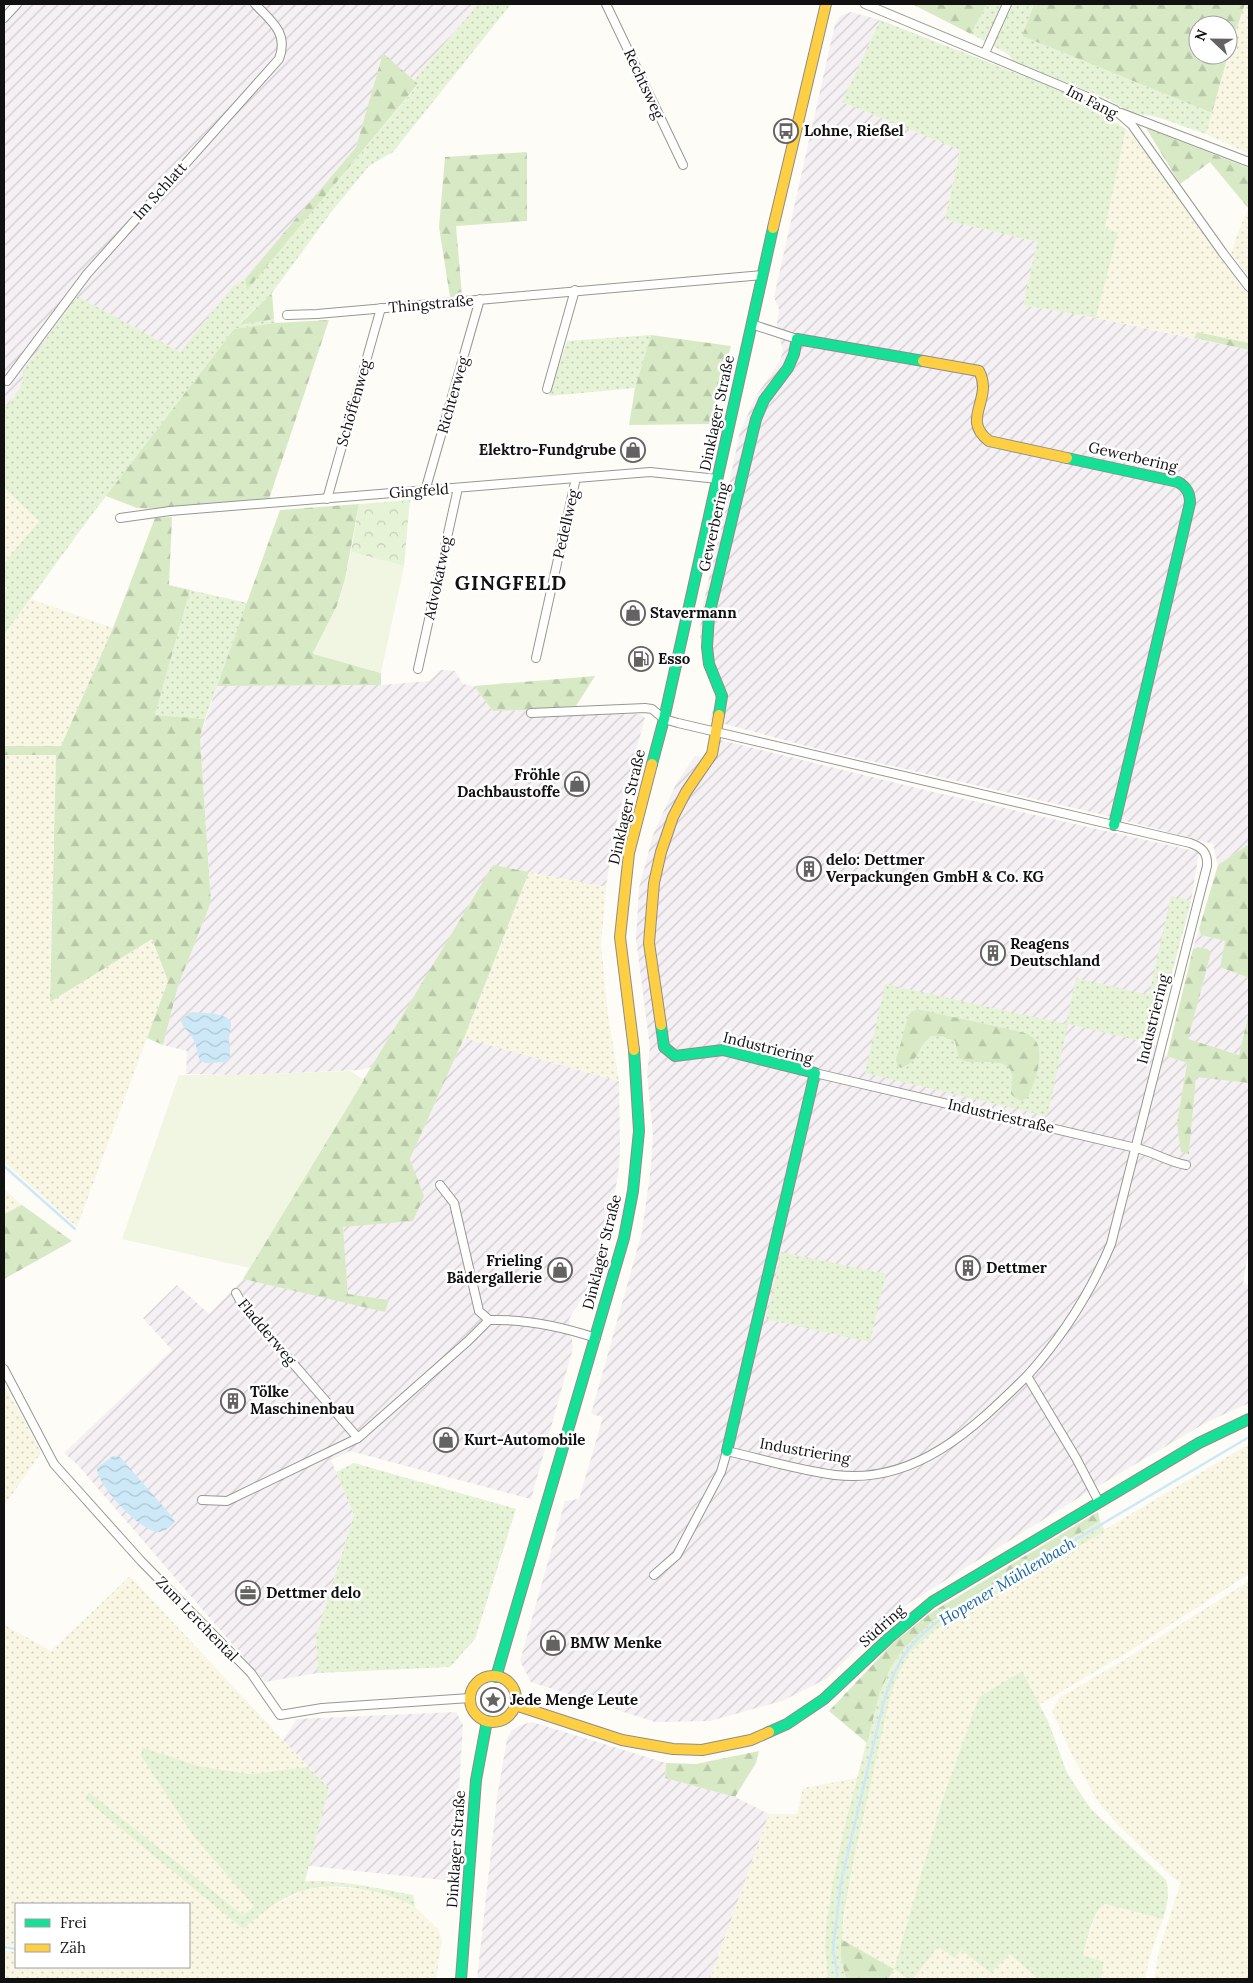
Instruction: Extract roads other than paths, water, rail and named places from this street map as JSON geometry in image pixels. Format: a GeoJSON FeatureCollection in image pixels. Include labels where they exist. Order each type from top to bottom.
{"type":"FeatureCollection","features":[{"type":"Feature","properties":{"kind":"main road","name":"Dinklager Straße"},"geometry":{"type":"LineString","coordinates":[[496,1676],[624,1238],[633,1191],[639,1131],[636,1068],[620,938],[629,853],[664,719],[763,275],[826,4]]}},
{"type":"Feature","properties":{"kind":"main road","name":"Gewerbering"},"geometry":{"type":"LineString","coordinates":[[716,732],[722,696],[709,664],[706,647],[709,615],[756,419],[764,400],[788,368],[794,354],[797,339],[979,371],[984,381],[976,419],[977,429],[981,437],[989,441],[1178,482],[1186,486],[1190,494],[1190,504],[1114,825]]}},
{"type":"Feature","properties":{"kind":"main road","name":"Industriering"},"geometry":{"type":"LineString","coordinates":[[716,732],[712,754],[696,776],[673,817],[660,852],[654,883],[649,943],[664,1046],[675,1056],[723,1050],[815,1073],[727,1451]]}},
{"type":"Feature","properties":{"kind":"main road","name":"Südring"},"geometry":{"type":"LineString","coordinates":[[515,1705],[622,1740],[673,1749],[702,1750],[750,1740],[787,1724],[824,1699],[889,1638],[932,1602],[1199,1443],[1249,1419]]}},
{"type":"Feature","properties":{"kind":"main road"},"geometry":{"type":"LineString","coordinates":[[496,1676],[508,1682],[512,1687],[515,1692],[515,1705],[507,1717],[501,1720],[487,1721],[475,1712],[470,1698],[476,1684],[482,1679],[496,1676]]}},
{"type":"Feature","properties":{"kind":"main road","name":"Dinklager Straße"},"geometry":{"type":"LineString","coordinates":[[461,1979],[476,1780],[487,1721]]}},
{"type":"Feature","properties":{"kind":"street"},"geometry":{"type":"LineString","coordinates":[[4,18],[17,4]]}},
{"type":"Feature","properties":{"kind":"street","name":"Im Schlatt"},"geometry":{"type":"LineString","coordinates":[[7,381],[87,274],[279,58],[283,49],[281,35],[255,4]]}},
{"type":"Feature","properties":{"kind":"street","name":"Rechtsweg"},"geometry":{"type":"LineString","coordinates":[[606,4],[683,165]]}},
{"type":"Feature","properties":{"kind":"street","name":"Im Fang"},"geometry":{"type":"LineString","coordinates":[[865,4],[985,53],[1114,110],[1132,125],[1223,254],[1249,287]]}},
{"type":"Feature","properties":{"kind":"street"},"geometry":{"type":"LineString","coordinates":[[985,53],[1007,4]]}},
{"type":"Feature","properties":{"kind":"street"},"geometry":{"type":"LineString","coordinates":[[1114,110],[1249,162]]}},
{"type":"Feature","properties":{"kind":"street","name":"Thingstraße"},"geometry":{"type":"LineString","coordinates":[[287,315],[298,316],[575,290],[763,275]]}},
{"type":"Feature","properties":{"kind":"street"},"geometry":{"type":"LineString","coordinates":[[547,389],[575,290]]}},
{"type":"Feature","properties":{"kind":"street","name":"Richterweg"},"geometry":{"type":"LineString","coordinates":[[426,491],[480,299]]}},
{"type":"Feature","properties":{"kind":"street","name":"Schöffenweg"},"geometry":{"type":"LineString","coordinates":[[327,499],[381,308]]}},
{"type":"Feature","properties":{"kind":"street","name":"Gewerbering"},"geometry":{"type":"LineString","coordinates":[[752,324],[797,339]]}},
{"type":"Feature","properties":{"kind":"street","name":"Gingfeld"},"geometry":{"type":"LineString","coordinates":[[120,518],[170,511],[650,472],[718,478]]}},
{"type":"Feature","properties":{"kind":"street","name":"Pedellweg"},"geometry":{"type":"LineString","coordinates":[[536,658],[576,478]]}},
{"type":"Feature","properties":{"kind":"street","name":"Advokatweg"},"geometry":{"type":"LineString","coordinates":[[418,669],[458,488]]}},
{"type":"Feature","properties":{"kind":"street"},"geometry":{"type":"LineString","coordinates":[[531,713],[633,708],[652,709],[664,719],[1114,825]]}},
{"type":"Feature","properties":{"kind":"street","name":"Industriering"},"geometry":{"type":"LineString","coordinates":[[654,1575],[678,1555],[720,1472],[727,1451],[835,1475],[879,1474],[905,1467],[929,1456],[964,1435],[1026,1376],[1060,1336],[1090,1290],[1111,1244],[1207,866],[1205,852],[1199,846],[1114,825]]}},
{"type":"Feature","properties":{"kind":"street","name":"Industriestraße"},"geometry":{"type":"LineString","coordinates":[[815,1073],[1154,1152],[1171,1162],[1186,1165]]}},
{"type":"Feature","properties":{"kind":"street"},"geometry":{"type":"LineString","coordinates":[[440,1185],[454,1203],[479,1311],[489,1320]]}},
{"type":"Feature","properties":{"kind":"street","name":"Fladderweg"},"geometry":{"type":"LineString","coordinates":[[236,1293],[243,1306],[358,1438]]}},
{"type":"Feature","properties":{"kind":"street"},"geometry":{"type":"LineString","coordinates":[[202,1500],[227,1501],[358,1438],[427,1378],[489,1320],[504,1319],[565,1329],[596,1338]]}},
{"type":"Feature","properties":{"kind":"street","name":"Zum Lerchental"},"geometry":{"type":"LineString","coordinates":[[4,1369],[54,1464],[141,1561],[251,1673],[280,1715],[322,1708],[470,1698]]}},
{"type":"Feature","properties":{"kind":"street"},"geometry":{"type":"LineString","coordinates":[[1026,1376],[1076,1458],[1099,1502]]}},
{"type":"Feature","properties":{"kind":"water"},"geometry":{"type":"Polygon","coordinates":[[[191,1012],[220,1015],[229,1019],[231,1023],[228,1062],[206,1063],[200,1061],[194,1040],[181,1020],[191,1012]]]}},
{"type":"Feature","properties":{"kind":"water"},"geometry":{"type":"Polygon","coordinates":[[[113,1456],[120,1457],[169,1513],[175,1522],[170,1527],[159,1532],[151,1530],[131,1516],[111,1496],[97,1468],[113,1456]]]}},
{"type":"Feature","properties":{"kind":"waterway"},"geometry":{"type":"LineString","coordinates":[[4,1166],[75,1229]]}},
{"type":"Feature","properties":{"kind":"waterway","name":"Hopener Mühlenbach"},"geometry":{"type":"LineString","coordinates":[[838,1979],[833,1949],[841,1882],[883,1704],[897,1667],[909,1648],[938,1621],[1249,1437]]}},
{"type":"Feature","properties":{"kind":"waterway"},"geometry":{"type":"LineString","coordinates":[[4,1947],[15,1949]]}},
{"type":"Feature","properties":{"kind":"place","name":"Lohne, Rießel"},"geometry":{"type":"Point","coordinates":[786,131]}},
{"type":"Feature","properties":{"kind":"place","name":"Elektro-Fundgrube"},"geometry":{"type":"Point","coordinates":[633,450]}},
{"type":"Feature","properties":{"kind":"place","name":"Stavermann"},"geometry":{"type":"Point","coordinates":[633,613]}},
{"type":"Feature","properties":{"kind":"place","name":"Esso"},"geometry":{"type":"Point","coordinates":[641,659]}},
{"type":"Feature","properties":{"kind":"place","name":"Fröhle Dachbaustoffe"},"geometry":{"type":"Point","coordinates":[577,784]}},
{"type":"Feature","properties":{"kind":"place","name":"delo: Dettmer Verpackungen GmbH & Co. KG"},"geometry":{"type":"Point","coordinates":[809,869]}},
{"type":"Feature","properties":{"kind":"place","name":"Reagens Deutschland"},"geometry":{"type":"Point","coordinates":[993,953]}},
{"type":"Feature","properties":{"kind":"place","name":"Dettmer"},"geometry":{"type":"Point","coordinates":[968,1268]}},
{"type":"Feature","properties":{"kind":"place","name":"Frieling Bädergallerie"},"geometry":{"type":"Point","coordinates":[560,1270]}},
{"type":"Feature","properties":{"kind":"place","name":"Tölke Maschinenbau"},"geometry":{"type":"Point","coordinates":[233,1401]}},
{"type":"Feature","properties":{"kind":"place","name":"Kurt-Automobile"},"geometry":{"type":"Point","coordinates":[446,1440]}},
{"type":"Feature","properties":{"kind":"place","name":"Dettmer delo"},"geometry":{"type":"Point","coordinates":[248,1593]}},
{"type":"Feature","properties":{"kind":"place","name":"BMW Menke"},"geometry":{"type":"Point","coordinates":[553,1643]}},
{"type":"Feature","properties":{"kind":"place","name":"Jede Menge Leute"},"geometry":{"type":"Point","coordinates":[493,1700]}},
{"type":"Feature","properties":{"kind":"district","name":"GINGFELD"},"geometry":{"type":"Point","coordinates":[511,583]}}]}
